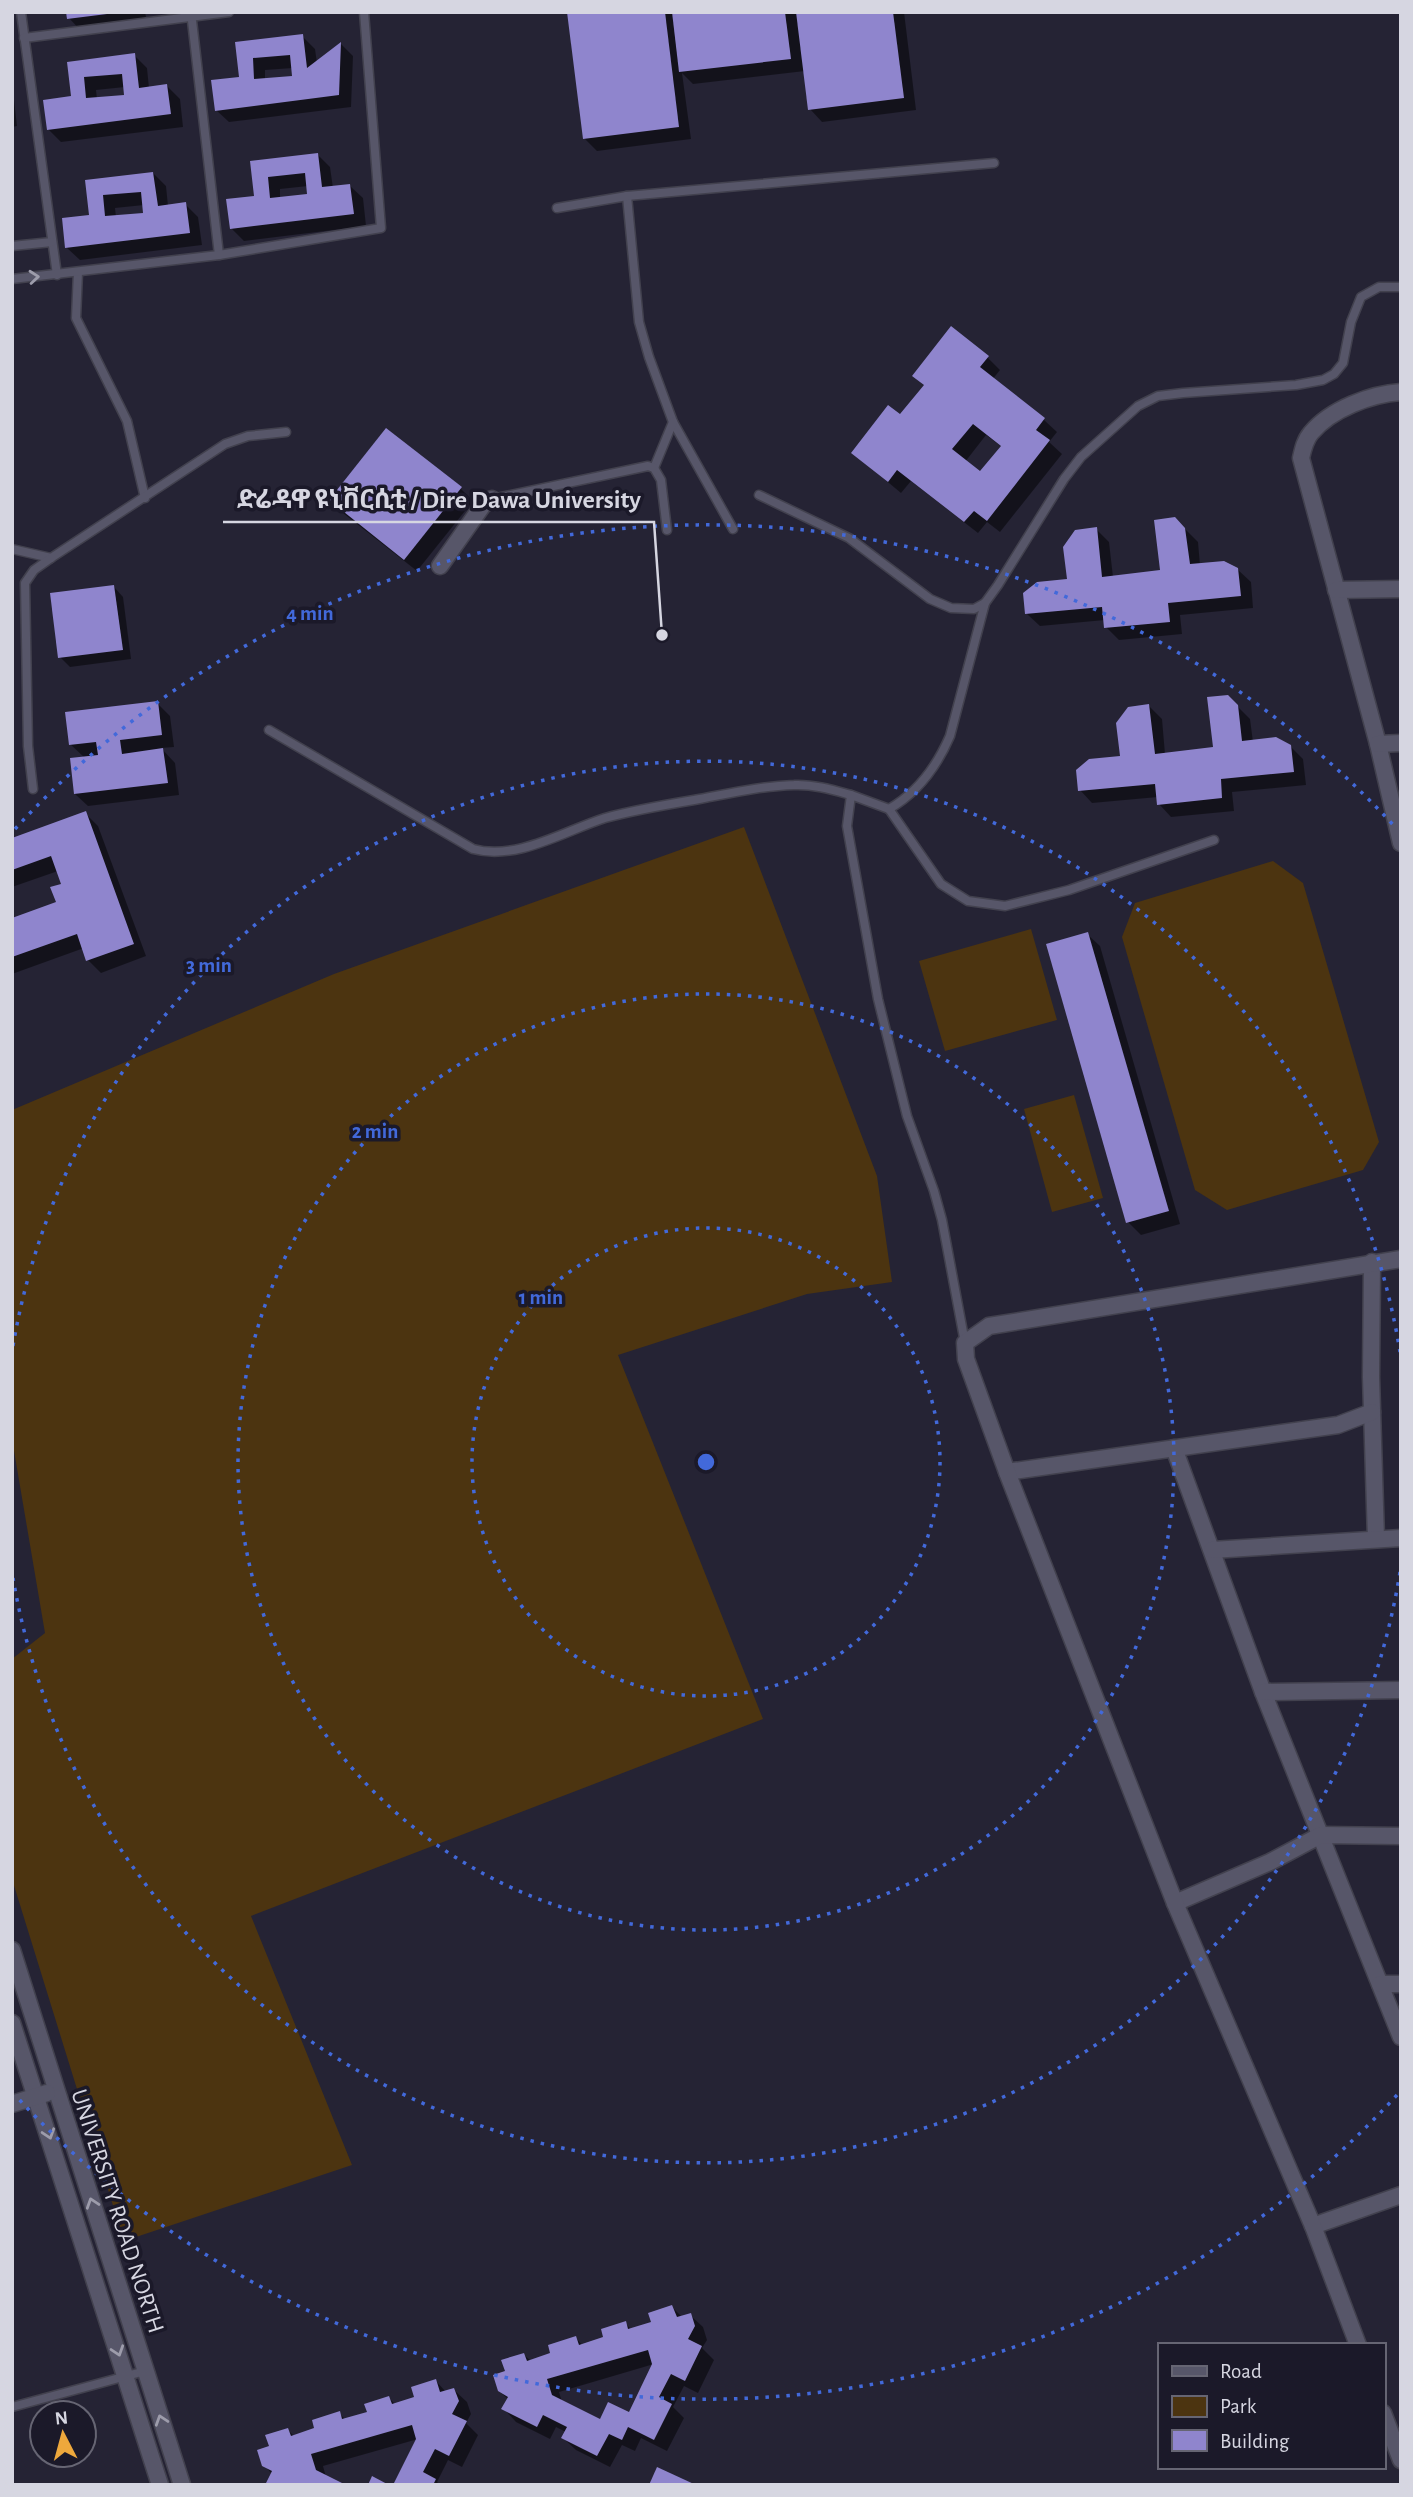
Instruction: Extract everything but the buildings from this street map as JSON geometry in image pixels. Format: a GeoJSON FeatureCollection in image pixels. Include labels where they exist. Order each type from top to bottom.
{"type":"FeatureCollection","features":[{"type":"Feature","properties":{"kind":"street"},"geometry":{"type":"LineString","coordinates":[[1401,392],[1390,392],[1334,413],[1311,432],[1304,444],[1301,458],[1378,744],[1401,843]]}},
{"type":"Feature","properties":{"kind":"street"},"geometry":{"type":"LineString","coordinates":[[440,566],[483,505],[492,499]]}},
{"type":"Feature","properties":{"kind":"street"},"geometry":{"type":"LineString","coordinates":[[1336,590],[1401,589]]}},
{"type":"Feature","properties":{"kind":"street"},"geometry":{"type":"LineString","coordinates":[[1378,744],[1401,743]]}},
{"type":"Feature","properties":{"kind":"street"},"geometry":{"type":"LineString","coordinates":[[1356,2343],[1313,2226],[1175,1903],[1007,1472],[966,1359],[965,1343],[989,1326],[1401,1259]]}},
{"type":"Feature","properties":{"kind":"street"},"geometry":{"type":"LineString","coordinates":[[1372,1262],[1372,1412],[1376,1539]]}},
{"type":"Feature","properties":{"kind":"street"},"geometry":{"type":"LineString","coordinates":[[1007,1472],[1338,1425],[1372,1412]]}},
{"type":"Feature","properties":{"kind":"street"},"geometry":{"type":"LineString","coordinates":[[1174,1448],[1263,1692],[1401,2037]]}},
{"type":"Feature","properties":{"kind":"street"},"geometry":{"type":"LineString","coordinates":[[1212,1550],[1401,1538]]}},
{"type":"Feature","properties":{"kind":"street"},"geometry":{"type":"LineString","coordinates":[[1263,1692],[1401,1690]]}},
{"type":"Feature","properties":{"kind":"street"},"geometry":{"type":"LineString","coordinates":[[1175,1903],[1270,1862],[1321,1835],[1401,1836]]}},
{"type":"Feature","properties":{"kind":"street","name":"UNIVERSITY ROAD NORTH"},"geometry":{"type":"LineString","coordinates":[[14,1960],[182,2485]]}},
{"type":"Feature","properties":{"kind":"street"},"geometry":{"type":"LineString","coordinates":[[1380,1984],[1401,1984]]}},
{"type":"Feature","properties":{"kind":"street","name":"UNIVERSITY ROAD NORTH"},"geometry":{"type":"LineString","coordinates":[[12,2023],[160,2485]]}},
{"type":"Feature","properties":{"kind":"street"},"geometry":{"type":"LineString","coordinates":[[12,2104],[56,2091]]}},
{"type":"Feature","properties":{"kind":"street"},"geometry":{"type":"LineString","coordinates":[[1313,2226],[1401,2195]]}},
{"type":"Feature","properties":{"kind":"street"},"geometry":{"type":"LineString","coordinates":[[1385,2418],[1401,2460]]}},
{"type":"Feature","properties":{"kind":"lane"},"geometry":{"type":"LineString","coordinates":[[21,12],[57,275]]}},
{"type":"Feature","properties":{"kind":"lane"},"geometry":{"type":"LineString","coordinates":[[24,38],[229,12]]}},
{"type":"Feature","properties":{"kind":"lane"},"geometry":{"type":"LineString","coordinates":[[12,279],[219,255],[381,228],[364,12]]}},
{"type":"Feature","properties":{"kind":"lane"},"geometry":{"type":"LineString","coordinates":[[192,15],[219,255]]}},
{"type":"Feature","properties":{"kind":"lane"},"geometry":{"type":"LineString","coordinates":[[557,208],[627,196],[994,163]]}},
{"type":"Feature","properties":{"kind":"lane"},"geometry":{"type":"LineString","coordinates":[[627,196],[639,322],[664,402],[733,529]]}},
{"type":"Feature","properties":{"kind":"lane"},"geometry":{"type":"LineString","coordinates":[[12,246],[52,242]]}},
{"type":"Feature","properties":{"kind":"lane"},"geometry":{"type":"LineString","coordinates":[[78,272],[76,318],[127,421],[145,498]]}},
{"type":"Feature","properties":{"kind":"lane"},"geometry":{"type":"LineString","coordinates":[[889,809],[908,798],[941,757],[957,711],[985,603],[1064,479],[1081,457],[1138,406],[1158,396],[1285,386],[1323,380],[1334,374],[1343,363],[1351,322],[1361,298],[1379,287],[1401,287]]}},
{"type":"Feature","properties":{"kind":"lane"},"geometry":{"type":"LineString","coordinates":[[654,468],[673,422]]}},
{"type":"Feature","properties":{"kind":"lane"},"geometry":{"type":"LineString","coordinates":[[33,789],[28,746],[25,583],[34,570],[225,444],[248,436],[286,432]]}},
{"type":"Feature","properties":{"kind":"lane"},"geometry":{"type":"LineString","coordinates":[[492,499],[638,467],[654,468]]}},
{"type":"Feature","properties":{"kind":"lane"},"geometry":{"type":"LineString","coordinates":[[654,468],[662,480],[667,530]]}},
{"type":"Feature","properties":{"kind":"lane"},"geometry":{"type":"LineString","coordinates":[[759,495],[849,538],[930,599],[951,608],[965,610],[985,603]]}},
{"type":"Feature","properties":{"kind":"lane"},"geometry":{"type":"LineString","coordinates":[[12,550],[51,558]]}},
{"type":"Feature","properties":{"kind":"lane"},"geometry":{"type":"LineString","coordinates":[[269,730],[473,849],[486,852],[542,842],[632,811],[736,792],[796,785],[829,789],[889,809],[941,884],[968,901],[1005,906],[1069,890],[1214,840]]}},
{"type":"Feature","properties":{"kind":"lane"},"geometry":{"type":"LineString","coordinates":[[851,795],[847,826],[878,999],[907,1116],[939,1210],[965,1343]]}},
{"type":"Feature","properties":{"kind":"lane"},"geometry":{"type":"LineString","coordinates":[[12,2407],[145,2371]]}},
{"type":"Feature","properties":{"kind":"green space"},"geometry":{"type":"Polygon","coordinates":[[[744,827],[877,1176],[892,1282],[807,1294],[618,1355],[763,1719],[251,1916],[352,2165],[124,2241],[12,1879],[12,1659],[45,1633],[12,1439],[12,1110],[334,974],[744,827]]]}},
{"type":"Feature","properties":{"kind":"green space"},"geometry":{"type":"Polygon","coordinates":[[[1273,861],[1303,883],[1379,1142],[1363,1170],[1227,1210],[1195,1190],[1122,937],[1135,903],[1273,861]]]}},
{"type":"Feature","properties":{"kind":"green space"},"geometry":{"type":"Polygon","coordinates":[[[1031,929],[1057,1020],[945,1051],[919,961],[1031,929]]]}},
{"type":"Feature","properties":{"kind":"green space"},"geometry":{"type":"Polygon","coordinates":[[[1074,1095],[1103,1198],[1052,1212],[1024,1109],[1074,1095]]]}},
{"type":"Feature","properties":{"kind":"place","name":"ድሬዳዋ ዩኒቨርሲቲ / Dire Dawa University"},"geometry":{"type":"Point","coordinates":[662,635]}}]}
